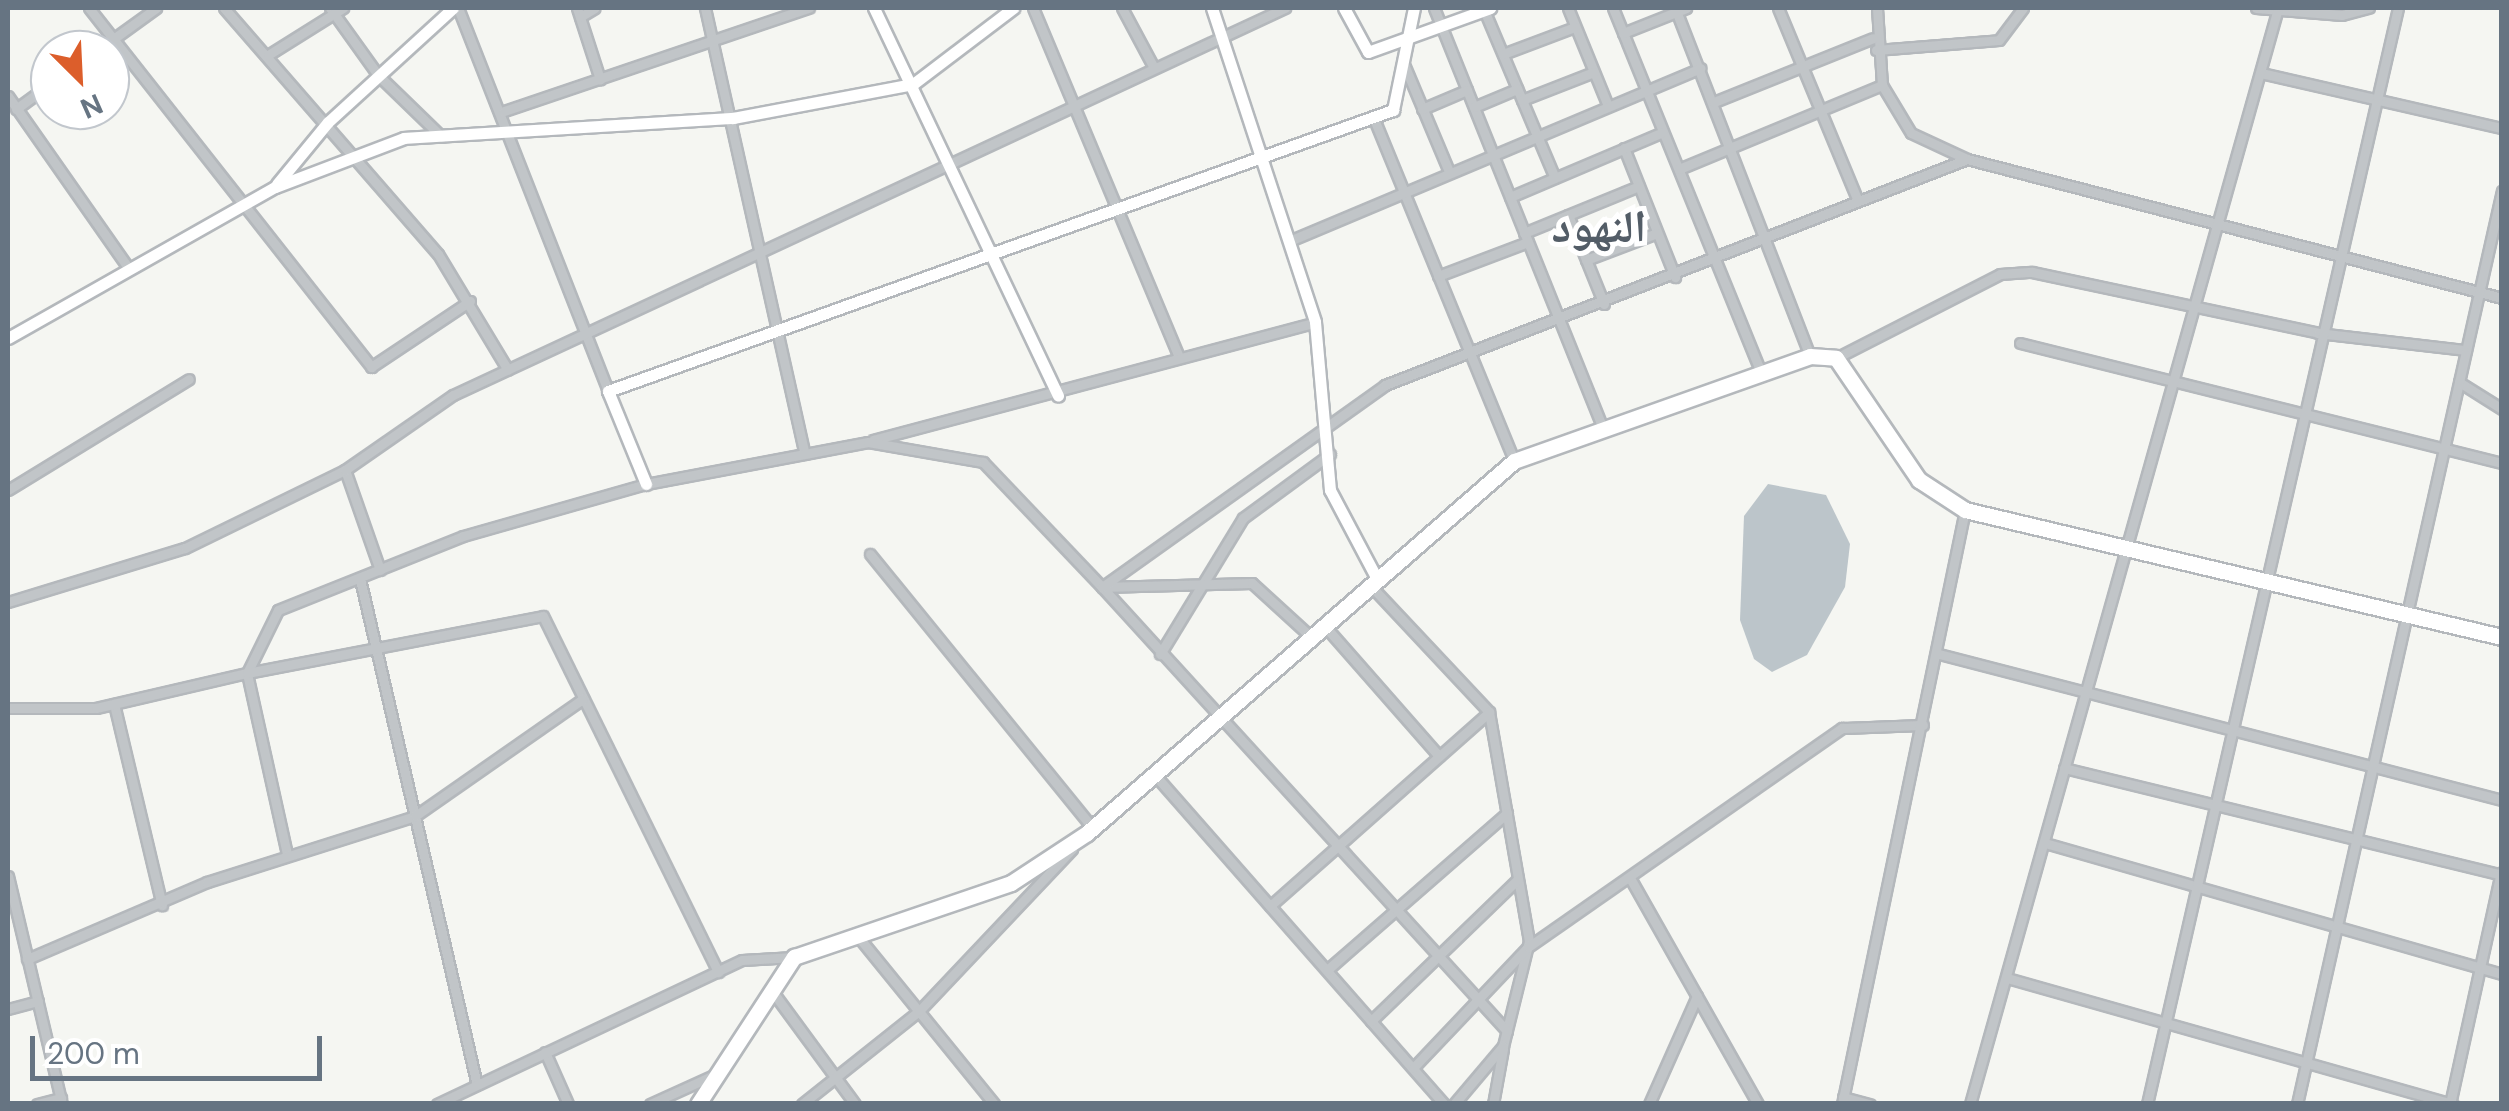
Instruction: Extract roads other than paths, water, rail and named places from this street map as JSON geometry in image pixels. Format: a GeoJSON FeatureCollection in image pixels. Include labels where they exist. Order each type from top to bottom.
{"type":"FeatureCollection","features":[{"type":"Feature","properties":{"kind":"highway"},"geometry":{"type":"LineString","coordinates":[[698,1104],[768,985],[794,957],[854,932],[1012,883],[1090,831],[1372,580],[1514,461],[1760,370],[1810,356],[1836,358],[1919,480],[1965,510],[2502,637]]}},
{"type":"Feature","properties":{"kind":"street"},"geometry":{"type":"LineString","coordinates":[[89,8],[107,30]]}},
{"type":"Feature","properties":{"kind":"street"},"geometry":{"type":"LineString","coordinates":[[125,30],[156,8]]}},
{"type":"Feature","properties":{"kind":"street"},"geometry":{"type":"LineString","coordinates":[[224,8],[358,155],[470,301],[508,370]]}},
{"type":"Feature","properties":{"kind":"street"},"geometry":{"type":"LineString","coordinates":[[274,187],[328,122],[456,8],[514,136],[585,334],[646,484]]}},
{"type":"Feature","properties":{"kind":"street"},"geometry":{"type":"LineString","coordinates":[[595,8],[579,12],[600,79]]}},
{"type":"Feature","properties":{"kind":"street"},"geometry":{"type":"LineString","coordinates":[[705,8],[733,118],[805,454]]}},
{"type":"Feature","properties":{"kind":"street"},"geometry":{"type":"LineString","coordinates":[[504,111],[809,8]]}},
{"type":"Feature","properties":{"kind":"street"},"geometry":{"type":"LineString","coordinates":[[874,8],[952,160],[1058,395]]}},
{"type":"Feature","properties":{"kind":"street"},"geometry":{"type":"LineString","coordinates":[[8,338],[274,187],[404,138],[514,136],[733,118],[913,84],[1013,8]]}},
{"type":"Feature","properties":{"kind":"street"},"geometry":{"type":"LineString","coordinates":[[1033,8],[1078,102],[1179,357]]}},
{"type":"Feature","properties":{"kind":"street"},"geometry":{"type":"LineString","coordinates":[[1122,8],[1154,68]]}},
{"type":"Feature","properties":{"kind":"street"},"geometry":{"type":"LineString","coordinates":[[1212,8],[1294,240],[1315,322],[1330,426],[1330,490],[1372,580],[1489,712],[1528,947],[1493,1104]]}},
{"type":"Feature","properties":{"kind":"street"},"geometry":{"type":"LineString","coordinates":[[8,602],[185,548],[345,470],[454,395],[1285,8]]}},
{"type":"Feature","properties":{"kind":"street"},"geometry":{"type":"LineString","coordinates":[[1344,8],[1368,52],[1487,9],[1555,178]]}},
{"type":"Feature","properties":{"kind":"street"},"geometry":{"type":"LineString","coordinates":[[608,391],[1393,110],[1414,8]]}},
{"type":"Feature","properties":{"kind":"street"},"geometry":{"type":"LineString","coordinates":[[1434,8],[1602,428]]}},
{"type":"Feature","properties":{"kind":"street"},"geometry":{"type":"LineString","coordinates":[[1568,8],[1608,106]]}},
{"type":"Feature","properties":{"kind":"street"},"geometry":{"type":"LineString","coordinates":[[1612,8],[1760,370]]}},
{"type":"Feature","properties":{"kind":"street"},"geometry":{"type":"LineString","coordinates":[[1778,8],[1858,201]]}},
{"type":"Feature","properties":{"kind":"street"},"geometry":{"type":"LineString","coordinates":[[1878,8],[1874,38],[1882,84],[1911,132],[1968,159],[2334,260],[2502,298]]}},
{"type":"Feature","properties":{"kind":"street"},"geometry":{"type":"LineString","coordinates":[[1876,50],[1999,40],[2023,8]]}},
{"type":"Feature","properties":{"kind":"street"},"geometry":{"type":"LineString","coordinates":[[2256,8],[2370,8]]}},
{"type":"Feature","properties":{"kind":"street"},"geometry":{"type":"LineString","coordinates":[[2147,1104],[2334,260],[2398,8]]}},
{"type":"Feature","properties":{"kind":"street"},"geometry":{"type":"LineString","coordinates":[[1623,33],[1679,9],[1810,356]]}},
{"type":"Feature","properties":{"kind":"street"},"geometry":{"type":"LineString","coordinates":[[1970,1104],[2084,690],[2221,229],[2278,9]]}},
{"type":"Feature","properties":{"kind":"street"},"geometry":{"type":"LineString","coordinates":[[268,54],[336,10],[378,75],[442,137]]}},
{"type":"Feature","properties":{"kind":"street"},"geometry":{"type":"LineString","coordinates":[[1503,54],[1575,26]]}},
{"type":"Feature","properties":{"kind":"street"},"geometry":{"type":"LineString","coordinates":[[1714,102],[1874,38]]}},
{"type":"Feature","properties":{"kind":"street"},"geometry":{"type":"LineString","coordinates":[[130,58],[371,367],[470,301]]}},
{"type":"Feature","properties":{"kind":"street"},"geometry":{"type":"LineString","coordinates":[[1403,62],[1448,169]]}},
{"type":"Feature","properties":{"kind":"street"},"geometry":{"type":"LineString","coordinates":[[1294,240],[1401,187],[1700,68]]}},
{"type":"Feature","properties":{"kind":"street"},"geometry":{"type":"LineString","coordinates":[[1522,100],[1594,72]]}},
{"type":"Feature","properties":{"kind":"street"},"geometry":{"type":"LineString","coordinates":[[2261,73],[2502,128]]}},
{"type":"Feature","properties":{"kind":"street"},"geometry":{"type":"LineString","coordinates":[[1678,169],[1882,84]]}},
{"type":"Feature","properties":{"kind":"street"},"geometry":{"type":"LineString","coordinates":[[1474,106],[1517,88]]}},
{"type":"Feature","properties":{"kind":"street"},"geometry":{"type":"LineString","coordinates":[[1422,108],[1467,90]]}},
{"type":"Feature","properties":{"kind":"street"},"geometry":{"type":"LineString","coordinates":[[8,96],[128,269]]}},
{"type":"Feature","properties":{"kind":"street"},"geometry":{"type":"LineString","coordinates":[[16,109],[30,99]]}},
{"type":"Feature","properties":{"kind":"street"},"geometry":{"type":"LineString","coordinates":[[1374,119],[1514,461]]}},
{"type":"Feature","properties":{"kind":"street"},"geometry":{"type":"LineString","coordinates":[[1510,197],[1663,132]]}},
{"type":"Feature","properties":{"kind":"street"},"geometry":{"type":"LineString","coordinates":[[1624,148],[1674,277]]}},
{"type":"Feature","properties":{"kind":"street"},"geometry":{"type":"LineString","coordinates":[[1102,587],[1386,385],[1716,261],[1765,235],[1968,159]]}},
{"type":"Feature","properties":{"kind":"street"},"geometry":{"type":"LineString","coordinates":[[1438,276],[1639,186]]}},
{"type":"Feature","properties":{"kind":"street"},"geometry":{"type":"LineString","coordinates":[[2297,1104],[2502,191]]}},
{"type":"Feature","properties":{"kind":"street"},"geometry":{"type":"LineString","coordinates":[[1568,215],[1604,304]]}},
{"type":"Feature","properties":{"kind":"street"},"geometry":{"type":"LineString","coordinates":[[1586,260],[1658,233]]}},
{"type":"Feature","properties":{"kind":"street"},"geometry":{"type":"LineString","coordinates":[[1836,358],[2000,274],[2032,272],[2318,333],[2466,350]]}},
{"type":"Feature","properties":{"kind":"street"},"geometry":{"type":"LineString","coordinates":[[287,854],[248,672],[278,610],[380,570],[646,484],[868,442],[1058,395],[1179,357],[1315,322]]}},
{"type":"Feature","properties":{"kind":"street"},"geometry":{"type":"LineString","coordinates":[[2020,343],[2502,463]]}},
{"type":"Feature","properties":{"kind":"street"},"geometry":{"type":"LineString","coordinates":[[8,490],[190,379]]}},
{"type":"Feature","properties":{"kind":"street"},"geometry":{"type":"LineString","coordinates":[[2459,382],[2502,409]]}},
{"type":"Feature","properties":{"kind":"street"},"geometry":{"type":"LineString","coordinates":[[868,442],[983,462],[1507,1031]]}},
{"type":"Feature","properties":{"kind":"street"},"geometry":{"type":"LineString","coordinates":[[1160,654],[1242,518],[1330,454]]}},
{"type":"Feature","properties":{"kind":"street"},"geometry":{"type":"LineString","coordinates":[[345,470],[380,570]]}},
{"type":"Feature","properties":{"kind":"street"},"geometry":{"type":"LineString","coordinates":[[1870,1104],[1842,1100],[1939,654],[1965,510]]}},
{"type":"Feature","properties":{"kind":"street"},"geometry":{"type":"LineString","coordinates":[[802,1104],[918,1011],[1090,831],[870,554]]}},
{"type":"Feature","properties":{"kind":"street"},"geometry":{"type":"LineString","coordinates":[[360,579],[477,1084]]}},
{"type":"Feature","properties":{"kind":"street"},"geometry":{"type":"LineString","coordinates":[[1102,587],[1252,583],[1317,630],[1439,756]]}},
{"type":"Feature","properties":{"kind":"street"},"geometry":{"type":"LineString","coordinates":[[8,708],[114,704],[248,672],[543,616],[718,972]]}},
{"type":"Feature","properties":{"kind":"street"},"geometry":{"type":"LineString","coordinates":[[1939,654],[2373,763],[2502,800]]}},
{"type":"Feature","properties":{"kind":"street"},"geometry":{"type":"LineString","coordinates":[[28,959],[287,854],[415,816],[584,698]]}},
{"type":"Feature","properties":{"kind":"street"},"geometry":{"type":"LineString","coordinates":[[114,704],[162,905]]}},
{"type":"Feature","properties":{"kind":"street"},"geometry":{"type":"LineString","coordinates":[[1270,906],[1489,712]]}},
{"type":"Feature","properties":{"kind":"street"},"geometry":{"type":"LineString","coordinates":[[1412,1068],[1528,947],[1842,728],[1923,725]]}},
{"type":"Feature","properties":{"kind":"street"},"geometry":{"type":"LineString","coordinates":[[2006,978],[2451,1103],[2501,873],[2354,842],[2064,768]]}},
{"type":"Feature","properties":{"kind":"street"},"geometry":{"type":"LineString","coordinates":[[1154,774],[1444,1104]]}},
{"type":"Feature","properties":{"kind":"street"},"geometry":{"type":"LineString","coordinates":[[1326,970],[1507,813]]}},
{"type":"Feature","properties":{"kind":"street"},"geometry":{"type":"LineString","coordinates":[[2044,843],[2339,924],[2502,974]]}},
{"type":"Feature","properties":{"kind":"street"},"geometry":{"type":"LineString","coordinates":[[8,876],[62,1101],[37,1104]]}},
{"type":"Feature","properties":{"kind":"street"},"geometry":{"type":"LineString","coordinates":[[1630,878],[1758,1104]]}},
{"type":"Feature","properties":{"kind":"street"},"geometry":{"type":"LineString","coordinates":[[1371,1020],[1518,879]]}},
{"type":"Feature","properties":{"kind":"street"},"geometry":{"type":"LineString","coordinates":[[854,932],[994,1104]]}},
{"type":"Feature","properties":{"kind":"street"},"geometry":{"type":"LineString","coordinates":[[437,1104],[718,972],[794,957]]}},
{"type":"Feature","properties":{"kind":"street"},"geometry":{"type":"LineString","coordinates":[[768,985],[855,1104]]}},
{"type":"Feature","properties":{"kind":"street"},"geometry":{"type":"LineString","coordinates":[[1648,1104],[1697,996]]}},
{"type":"Feature","properties":{"kind":"street"},"geometry":{"type":"LineString","coordinates":[[8,1008],[38,1001]]}},
{"type":"Feature","properties":{"kind":"street"},"geometry":{"type":"LineString","coordinates":[[1454,1104],[1503,1046]]}},
{"type":"Feature","properties":{"kind":"street"},"geometry":{"type":"LineString","coordinates":[[545,1052],[568,1104]]}},
{"type":"Feature","properties":{"kind":"street"},"geometry":{"type":"LineString","coordinates":[[650,1104],[716,1074]]}},
{"type":"Feature","properties":{"kind":"district","name":"النهود"},"geometry":{"type":"Point","coordinates":[1599,227]}}]}
